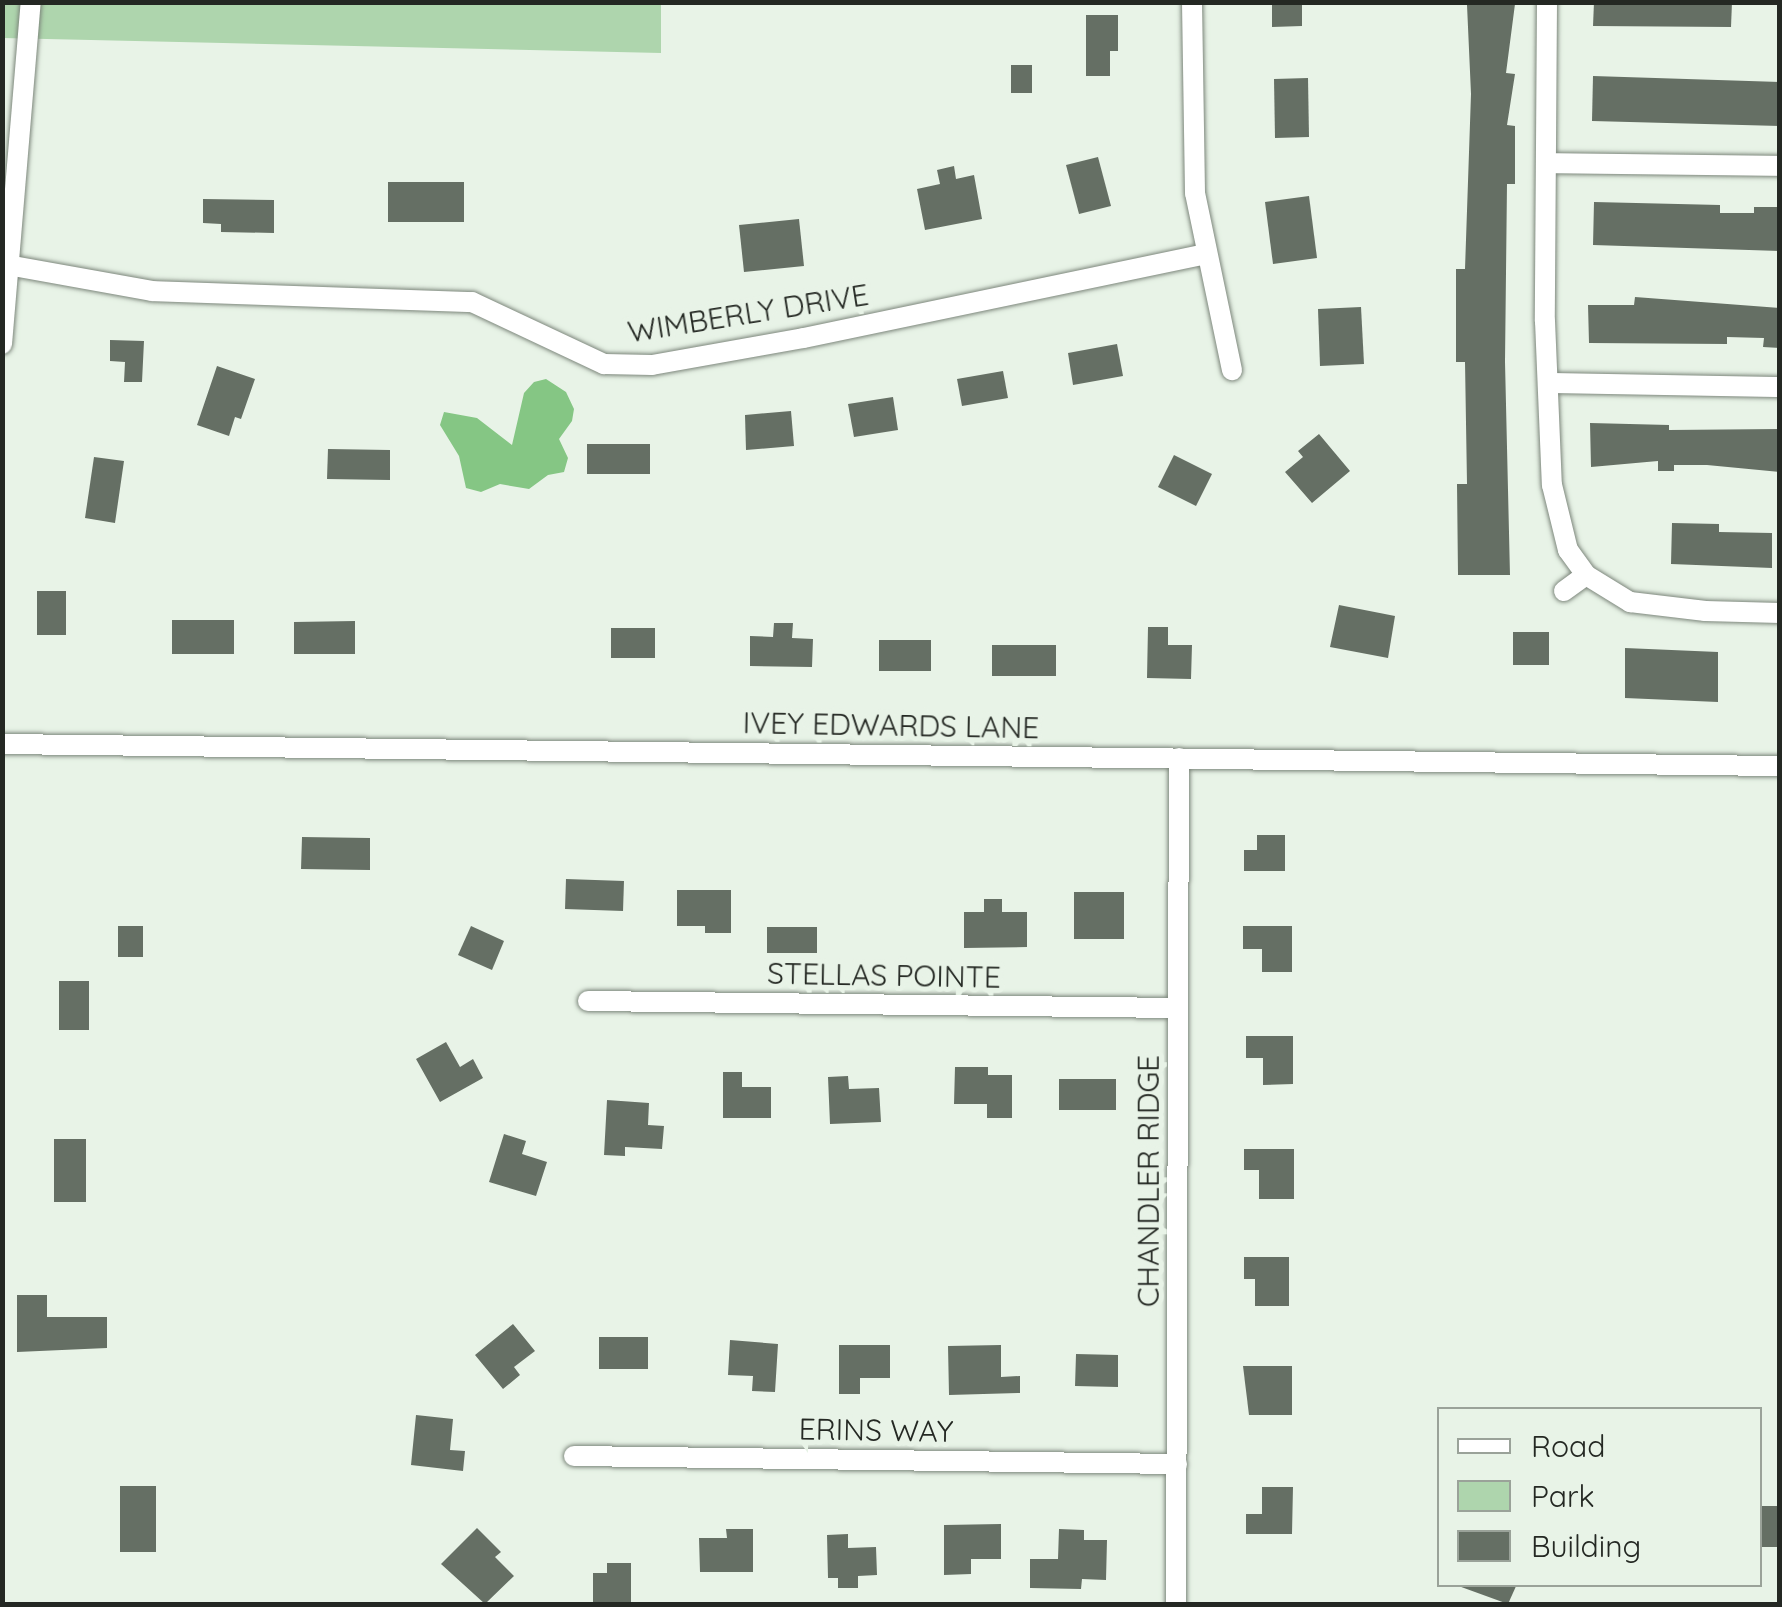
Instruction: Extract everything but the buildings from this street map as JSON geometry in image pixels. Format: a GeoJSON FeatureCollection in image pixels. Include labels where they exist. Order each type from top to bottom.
{"type":"FeatureCollection","features":[{"type":"Feature","properties":{"kind":"street"},"geometry":{"type":"LineString","coordinates":[[2,344],[32,2]]}},
{"type":"Feature","properties":{"kind":"street"},"geometry":{"type":"LineString","coordinates":[[1192,2],[1191,138],[1204,254],[1232,370]]}},
{"type":"Feature","properties":{"kind":"street"},"geometry":{"type":"LineString","coordinates":[[1547,2],[1548,382],[1552,484],[1568,550],[1586,575],[1630,602],[1705,612],[1780,613]]}},
{"type":"Feature","properties":{"kind":"street"},"geometry":{"type":"LineString","coordinates":[[1546,163],[1780,166]]}},
{"type":"Feature","properties":{"kind":"street","name":"WIMBERLY DRIVE"},"geometry":{"type":"LineString","coordinates":[[7,264],[152,291],[472,302],[604,364],[652,366],[1204,254]]}},
{"type":"Feature","properties":{"kind":"street"},"geometry":{"type":"LineString","coordinates":[[1548,382],[1780,388]]}},
{"type":"Feature","properties":{"kind":"street"},"geometry":{"type":"LineString","coordinates":[[1564,591],[1586,575]]}},
{"type":"Feature","properties":{"kind":"street","name":"IVEY EDWARDS LANE"},"geometry":{"type":"LineString","coordinates":[[2,744],[1780,766]]}},
{"type":"Feature","properties":{"kind":"street","name":"CHANDLER RIDGE"},"geometry":{"type":"LineString","coordinates":[[1176,1604],[1179,758]]}},
{"type":"Feature","properties":{"kind":"street","name":"STELLAS POINTE"},"geometry":{"type":"LineString","coordinates":[[588,1001],[1178,1008]]}},
{"type":"Feature","properties":{"kind":"street","name":"ERINS WAY"},"geometry":{"type":"LineString","coordinates":[[574,1456],[1177,1464]]}},
{"type":"Feature","properties":{"kind":"green space"},"geometry":{"type":"Polygon","coordinates":[[[3,3],[661,3],[661,53],[3,38],[3,3]]]}},
{"type":"Feature","properties":{"kind":"shaded area"},"geometry":{"type":"Polygon","coordinates":[[[546,379],[566,392],[574,409],[572,421],[559,439],[568,458],[564,472],[548,475],[529,489],[500,484],[481,492],[466,488],[459,456],[440,425],[444,412],[477,418],[512,445],[524,393],[534,382],[546,379]]]}}]}
